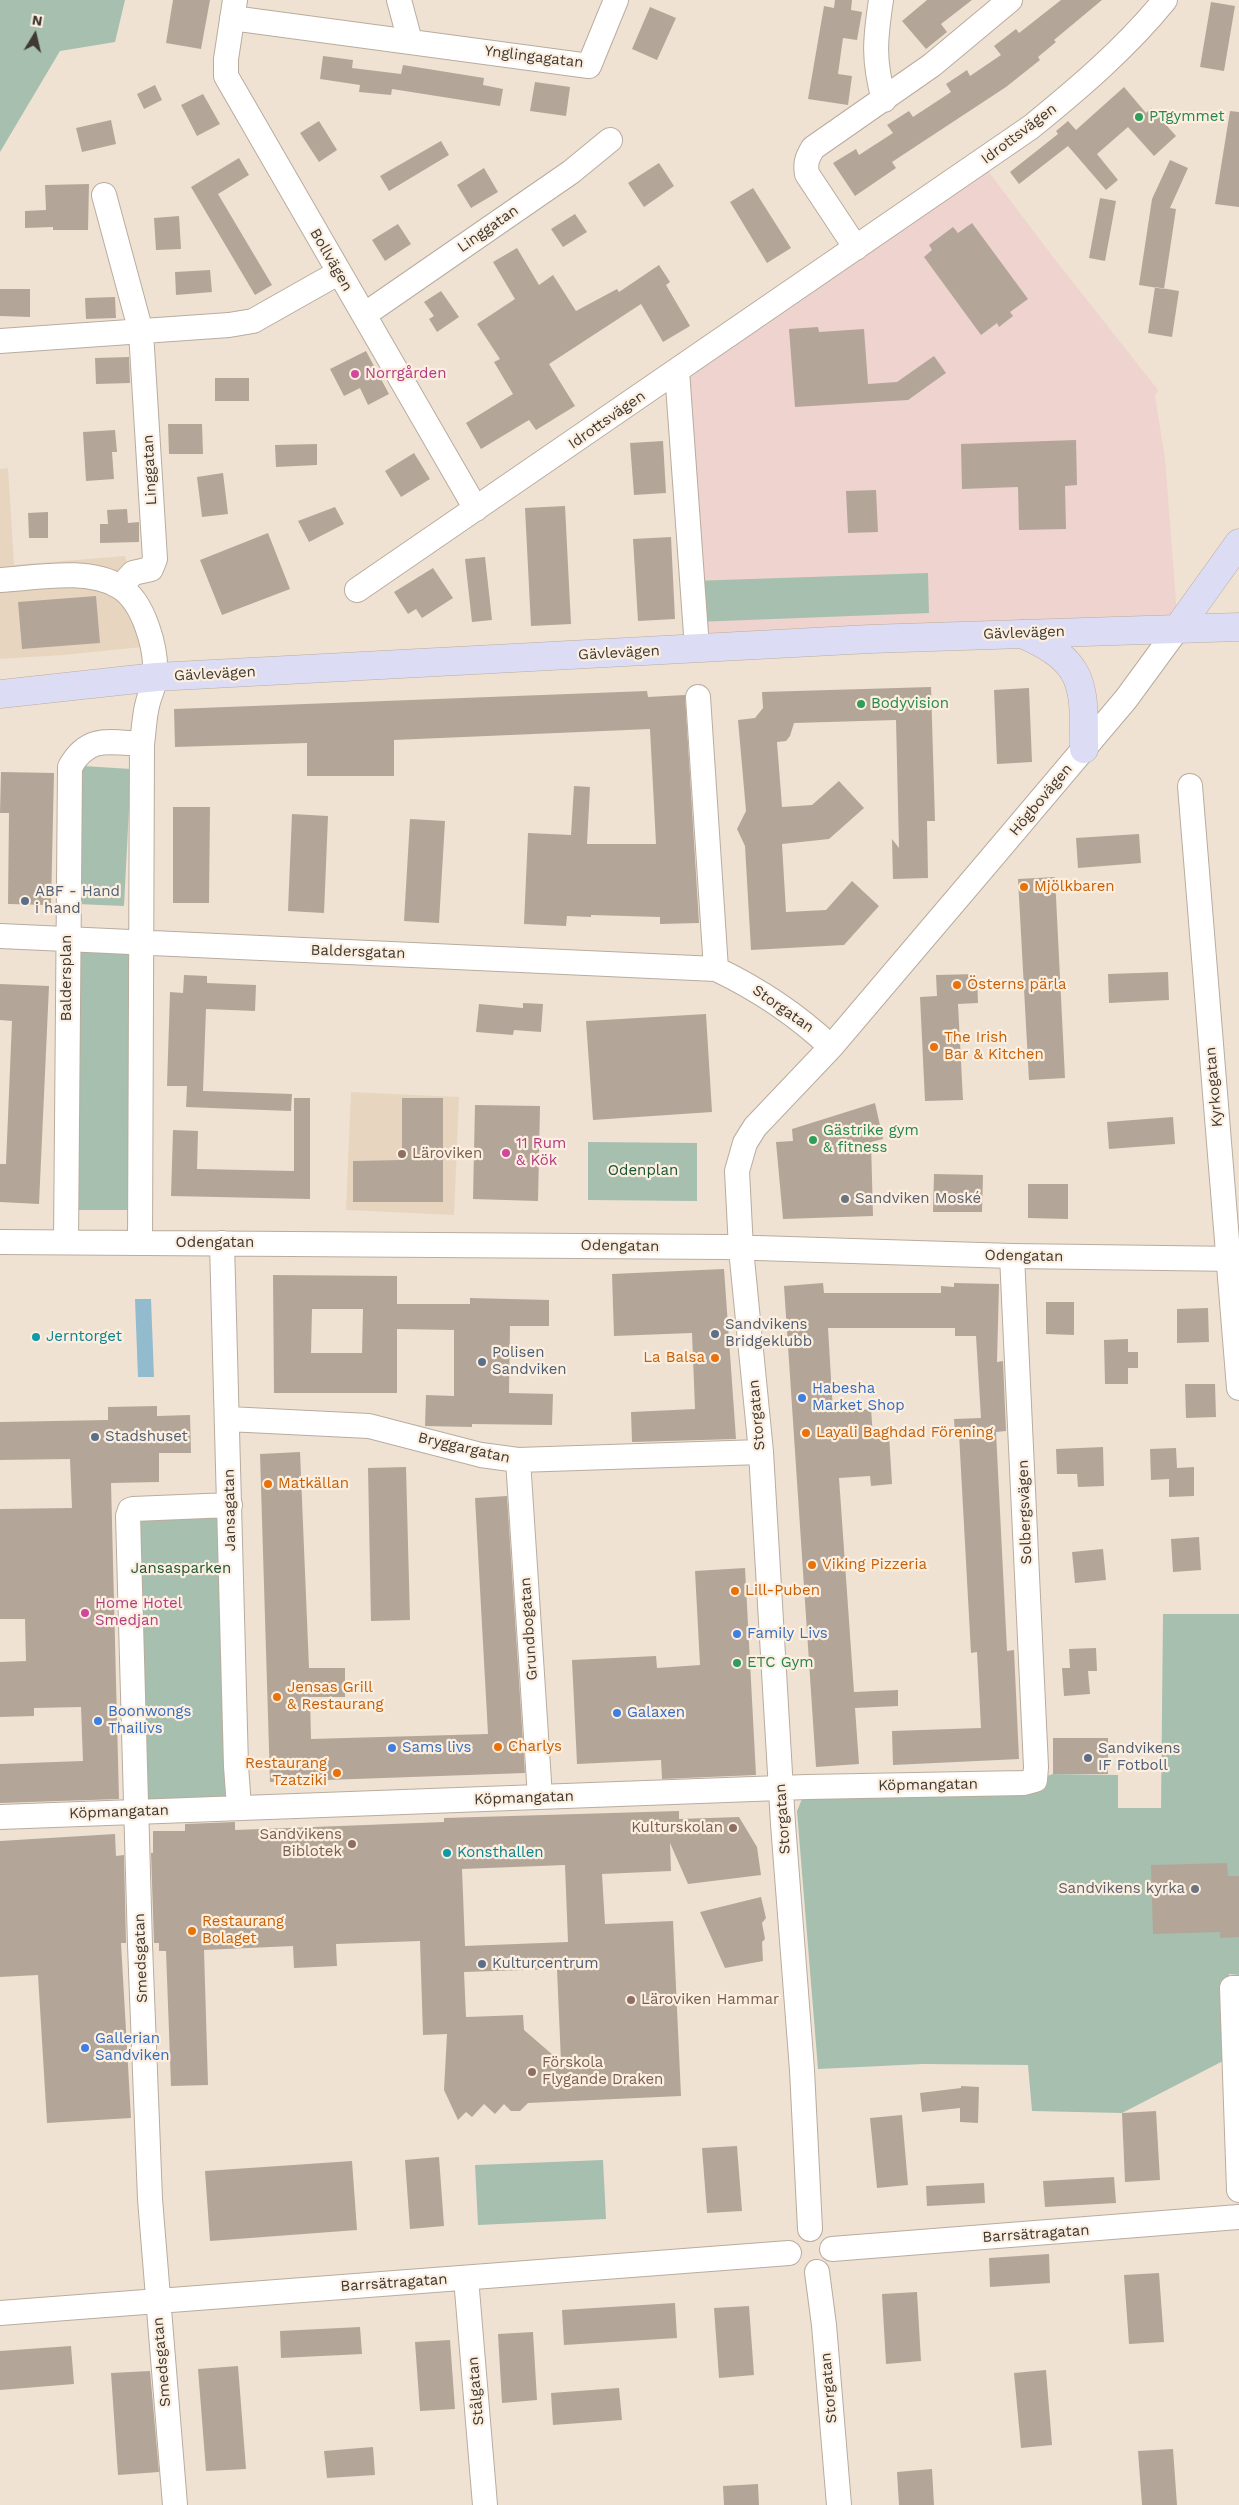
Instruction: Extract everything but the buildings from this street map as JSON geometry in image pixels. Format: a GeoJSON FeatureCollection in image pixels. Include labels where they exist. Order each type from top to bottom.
{"type":"FeatureCollection","features":[{"type":"Feature","properties":{"kind":"main road","name":"Högbovägen"},"geometry":{"type":"LineString","coordinates":[[1178,628],[1235,562]]}},
{"type":"Feature","properties":{"kind":"main road","name":"Gävlevägen"},"geometry":{"type":"LineString","coordinates":[[0,694],[156,677],[697,648],[1239,627]]}},
{"type":"Feature","properties":{"kind":"main road"},"geometry":{"type":"LineString","coordinates":[[1021,634],[1042,643],[1058,654],[1071,664],[1079,678],[1083,692],[1084,749]]}},
{"type":"Feature","properties":{"kind":"street"},"geometry":{"type":"LineString","coordinates":[[399,0],[410,42]]}},
{"type":"Feature","properties":{"kind":"street","name":"Ynglingagatan"},"geometry":{"type":"LineString","coordinates":[[233,9],[410,42],[590,66],[616,0]]}},
{"type":"Feature","properties":{"kind":"street"},"geometry":{"type":"LineString","coordinates":[[881,0],[874,43],[875,60],[884,100]]}},
{"type":"Feature","properties":{"kind":"street"},"geometry":{"type":"LineString","coordinates":[[856,248],[807,174],[805,165],[813,148],[932,66],[1010,0]]}},
{"type":"Feature","properties":{"kind":"street","name":"Idrottsvägen"},"geometry":{"type":"LineString","coordinates":[[357,590],[1032,127],[1079,88],[1113,56],[1165,0]]}},
{"type":"Feature","properties":{"kind":"street","name":"Bollvägen"},"geometry":{"type":"LineString","coordinates":[[233,9],[226,59],[226,76],[338,273],[476,509]]}},
{"type":"Feature","properties":{"kind":"street","name":"Linggatan"},"geometry":{"type":"LineString","coordinates":[[364,315],[571,172],[610,140]]}},
{"type":"Feature","properties":{"kind":"street","name":"Linggatan"},"geometry":{"type":"LineString","coordinates":[[104,195],[126,270],[141,332],[155,560],[151,569],[133,573],[120,587]]}},
{"type":"Feature","properties":{"kind":"street"},"geometry":{"type":"LineString","coordinates":[[0,341],[141,332],[229,325],[253,321],[338,273]]}},
{"type":"Feature","properties":{"kind":"street"},"geometry":{"type":"LineString","coordinates":[[677,371],[697,648]]}},
{"type":"Feature","properties":{"kind":"street"},"geometry":{"type":"LineString","coordinates":[[0,580],[85,576],[102,578],[120,587],[129,595],[145,621],[152,646],[156,677],[148,704],[142,744],[140,1243]]}},
{"type":"Feature","properties":{"kind":"street","name":"Högbovägen"},"geometry":{"type":"LineString","coordinates":[[831,1047],[1126,699],[1178,628]]}},
{"type":"Feature","properties":{"kind":"street"},"geometry":{"type":"LineString","coordinates":[[698,697],[716,969]]}},
{"type":"Feature","properties":{"kind":"street","name":"Baldersplan"},"geometry":{"type":"LineString","coordinates":[[66,1242],[67,940],[70,768],[81,751],[95,743],[142,744]]}},
{"type":"Feature","properties":{"kind":"street","name":"Kyrkogatan"},"geometry":{"type":"LineString","coordinates":[[1190,786],[1234,1258],[1239,1388]]}},
{"type":"Feature","properties":{"kind":"street","name":"Baldersgatan"},"geometry":{"type":"LineString","coordinates":[[0,936],[716,969]]}},
{"type":"Feature","properties":{"kind":"street","name":"Storgatan"},"geometry":{"type":"LineString","coordinates":[[716,969],[778,1003],[802,1020],[831,1047],[761,1121],[745,1143],[737,1171],[736,1189],[761,1452],[781,1788],[803,2089],[810,2229]]}},
{"type":"Feature","properties":{"kind":"street","name":"Odengatan"},"geometry":{"type":"LineString","coordinates":[[0,1242],[741,1249],[1012,1256],[1234,1258]]}},
{"type":"Feature","properties":{"kind":"street","name":"Jansagatan"},"geometry":{"type":"LineString","coordinates":[[222,1243],[236,1766],[239,1807]]}},
{"type":"Feature","properties":{"kind":"street","name":"Solbergsvägen"},"geometry":{"type":"LineString","coordinates":[[1012,1256],[1036,1768]]}},
{"type":"Feature","properties":{"kind":"street","name":"Bryggargatan"},"geometry":{"type":"LineString","coordinates":[[228,1419],[369,1426],[481,1455],[518,1460],[761,1452]]}},
{"type":"Feature","properties":{"kind":"street","name":"Grundbogatan"},"geometry":{"type":"LineString","coordinates":[[518,1460],[540,1797]]}},
{"type":"Feature","properties":{"kind":"street","name":"Smedsgatan"},"geometry":{"type":"LineString","coordinates":[[174,2505],[157,2300],[149,2163],[136,1811],[128,1516],[130,1510],[230,1505]]}},
{"type":"Feature","properties":{"kind":"street","name":"Köpmangatan"},"geometry":{"type":"LineString","coordinates":[[0,1817],[781,1788],[1024,1782],[1034,1780],[1036,1768]]}},
{"type":"Feature","properties":{"kind":"street"},"geometry":{"type":"LineString","coordinates":[[1239,1988],[1232,1988],[1239,2190]]}},
{"type":"Feature","properties":{"kind":"street","name":"Barrsätragatan"},"geometry":{"type":"LineString","coordinates":[[832,2249],[1239,2217]]}},
{"type":"Feature","properties":{"kind":"street"},"geometry":{"type":"LineString","coordinates":[[810,2229],[823,2233],[828,2237],[832,2249],[827,2266],[817,2272],[810,2273],[798,2269],[790,2259],[789,2252],[792,2239],[797,2234],[810,2229]]}},
{"type":"Feature","properties":{"kind":"street","name":"Barrsätragatan"},"geometry":{"type":"LineString","coordinates":[[0,2313],[789,2252]]}},
{"type":"Feature","properties":{"kind":"street","name":"Storgatan"},"geometry":{"type":"LineString","coordinates":[[817,2272],[824,2325],[839,2505]]}},
{"type":"Feature","properties":{"kind":"street","name":"Stålgatan"},"geometry":{"type":"LineString","coordinates":[[466,2278],[485,2505]]}},
{"type":"Feature","properties":{"kind":"shaded area"},"geometry":{"type":"Polygon","coordinates":[[[982,163],[1158,390],[1155,396],[1165,459],[1178,628],[697,648],[677,371],[982,163]]]}},
{"type":"Feature","properties":{"kind":"shaded area"},"geometry":{"type":"Polygon","coordinates":[[[8,468],[14,565],[125,556],[152,646],[0,659],[0,469],[8,468]]]}},
{"type":"Feature","properties":{"kind":"shaded area","name":"Läroviken"},"geometry":{"type":"Polygon","coordinates":[[[351,1092],[459,1097],[454,1215],[346,1210],[351,1092]]]}},
{"type":"Feature","properties":{"kind":"green space"},"geometry":{"type":"Polygon","coordinates":[[[0,0],[125,0],[115,42],[60,51],[0,152],[0,0]]]}},
{"type":"Feature","properties":{"kind":"green space"},"geometry":{"type":"Polygon","coordinates":[[[928,573],[929,613],[695,622],[692,581],[928,573]]]}},
{"type":"Feature","properties":{"kind":"green space"},"geometry":{"type":"Polygon","coordinates":[[[83,766],[131,769],[124,906],[77,904],[83,766]]]}},
{"type":"Feature","properties":{"kind":"green space"},"geometry":{"type":"Polygon","coordinates":[[[67,940],[140,943],[139,1210],[66,1210],[67,940]]]}},
{"type":"Feature","properties":{"kind":"green space","name":"Odenplan"},"geometry":{"type":"Polygon","coordinates":[[[588,1142],[697,1143],[697,1201],[588,1200],[588,1142]]]}},
{"type":"Feature","properties":{"kind":"green space","name":"Jansasparken"},"geometry":{"type":"Polygon","coordinates":[[[230,1505],[239,1807],[136,1811],[130,1510],[230,1505]]]}},
{"type":"Feature","properties":{"kind":"green space"},"geometry":{"type":"Polygon","coordinates":[[[1163,1614],[1239,1614],[1239,1975],[1229,1974],[1227,2059],[1122,2113],[1032,2111],[1028,2065],[923,2064],[818,2069],[797,1811],[807,1787],[1035,1780],[1053,1774],[1118,1775],[1118,1808],[1161,1808],[1163,1614]]]}},
{"type":"Feature","properties":{"kind":"green space"},"geometry":{"type":"Polygon","coordinates":[[[603,2160],[606,2219],[478,2225],[475,2165],[603,2160]]]}},
{"type":"Feature","properties":{"kind":"water"},"geometry":{"type":"Polygon","coordinates":[[[135,1299],[151,1299],[154,1377],[138,1377],[135,1299]]]}},
{"type":"Feature","properties":{"kind":"place","name":"PTgymmet"},"geometry":{"type":"Point","coordinates":[1139,117]}},
{"type":"Feature","properties":{"kind":"place","name":"Norrgården"},"geometry":{"type":"Point","coordinates":[355,374]}},
{"type":"Feature","properties":{"kind":"place","name":"Bodyvision"},"geometry":{"type":"Point","coordinates":[861,704]}},
{"type":"Feature","properties":{"kind":"place","name":"Mjölkbaren"},"geometry":{"type":"Point","coordinates":[1024,887]}},
{"type":"Feature","properties":{"kind":"place","name":"ABF - Hand i hand"},"geometry":{"type":"Point","coordinates":[25,901]}},
{"type":"Feature","properties":{"kind":"place","name":"Österns pärla"},"geometry":{"type":"Point","coordinates":[957,985]}},
{"type":"Feature","properties":{"kind":"place","name":"The Irish Bar & Kitchen"},"geometry":{"type":"Point","coordinates":[934,1047]}},
{"type":"Feature","properties":{"kind":"place","name":"Gästrike gym & fitness"},"geometry":{"type":"Point","coordinates":[813,1140]}},
{"type":"Feature","properties":{"kind":"place","name":"11 Rum & Kök"},"geometry":{"type":"Point","coordinates":[506,1153]}},
{"type":"Feature","properties":{"kind":"place","name":"Läroviken"},"geometry":{"type":"Point","coordinates":[402,1154]}},
{"type":"Feature","properties":{"kind":"place","name":"Sandviken Moské"},"geometry":{"type":"Point","coordinates":[845,1199]}},
{"type":"Feature","properties":{"kind":"place","name":"Sandvikens Bridgeklubb"},"geometry":{"type":"Point","coordinates":[715,1334]}},
{"type":"Feature","properties":{"kind":"place","name":"Jerntorget"},"geometry":{"type":"Point","coordinates":[36,1337]}},
{"type":"Feature","properties":{"kind":"place","name":"La Balsa"},"geometry":{"type":"Point","coordinates":[715,1358]}},
{"type":"Feature","properties":{"kind":"place","name":"Polisen Sandviken"},"geometry":{"type":"Point","coordinates":[482,1362]}},
{"type":"Feature","properties":{"kind":"place","name":"Habesha Market Shop"},"geometry":{"type":"Point","coordinates":[802,1398]}},
{"type":"Feature","properties":{"kind":"place","name":"Layali Baghdad Förening"},"geometry":{"type":"Point","coordinates":[806,1433]}},
{"type":"Feature","properties":{"kind":"place","name":"Stadshuset"},"geometry":{"type":"Point","coordinates":[95,1437]}},
{"type":"Feature","properties":{"kind":"place","name":"Matkällan"},"geometry":{"type":"Point","coordinates":[268,1484]}},
{"type":"Feature","properties":{"kind":"place","name":"Viking Pizzeria"},"geometry":{"type":"Point","coordinates":[812,1565]}},
{"type":"Feature","properties":{"kind":"place","name":"Lill-Puben"},"geometry":{"type":"Point","coordinates":[735,1591]}},
{"type":"Feature","properties":{"kind":"place","name":"Home Hotel Smedjan"},"geometry":{"type":"Point","coordinates":[85,1613]}},
{"type":"Feature","properties":{"kind":"place","name":"Family Livs"},"geometry":{"type":"Point","coordinates":[737,1634]}},
{"type":"Feature","properties":{"kind":"place","name":"ETC Gym"},"geometry":{"type":"Point","coordinates":[737,1663]}},
{"type":"Feature","properties":{"kind":"place","name":"Jensas Grill & Restaurang"},"geometry":{"type":"Point","coordinates":[277,1697]}},
{"type":"Feature","properties":{"kind":"place","name":"Galaxen"},"geometry":{"type":"Point","coordinates":[617,1713]}},
{"type":"Feature","properties":{"kind":"place","name":"Boonwongs Thailivs"},"geometry":{"type":"Point","coordinates":[98,1721]}},
{"type":"Feature","properties":{"kind":"place","name":"Charlys"},"geometry":{"type":"Point","coordinates":[498,1747]}},
{"type":"Feature","properties":{"kind":"place","name":"Sams livs"},"geometry":{"type":"Point","coordinates":[392,1748]}},
{"type":"Feature","properties":{"kind":"place","name":"Sandvikens IF Fotboll"},"geometry":{"type":"Point","coordinates":[1088,1758]}},
{"type":"Feature","properties":{"kind":"place","name":"Restaurang Tzatziki"},"geometry":{"type":"Point","coordinates":[337,1773]}},
{"type":"Feature","properties":{"kind":"place","name":"Kulturskolan"},"geometry":{"type":"Point","coordinates":[733,1828]}},
{"type":"Feature","properties":{"kind":"place","name":"Sandvikens Biblotek"},"geometry":{"type":"Point","coordinates":[352,1844]}},
{"type":"Feature","properties":{"kind":"place","name":"Konsthallen"},"geometry":{"type":"Point","coordinates":[447,1853]}},
{"type":"Feature","properties":{"kind":"place","name":"Sandvikens kyrka"},"geometry":{"type":"Point","coordinates":[1195,1889]}},
{"type":"Feature","properties":{"kind":"place","name":"Restaurang Bolaget"},"geometry":{"type":"Point","coordinates":[192,1931]}},
{"type":"Feature","properties":{"kind":"place","name":"Kulturcentrum"},"geometry":{"type":"Point","coordinates":[482,1964]}},
{"type":"Feature","properties":{"kind":"place","name":"Läroviken Hammar"},"geometry":{"type":"Point","coordinates":[631,2000]}},
{"type":"Feature","properties":{"kind":"place","name":"Gallerian Sandviken"},"geometry":{"type":"Point","coordinates":[85,2048]}},
{"type":"Feature","properties":{"kind":"place","name":"Förskola Flygande Draken"},"geometry":{"type":"Point","coordinates":[532,2072]}}]}
